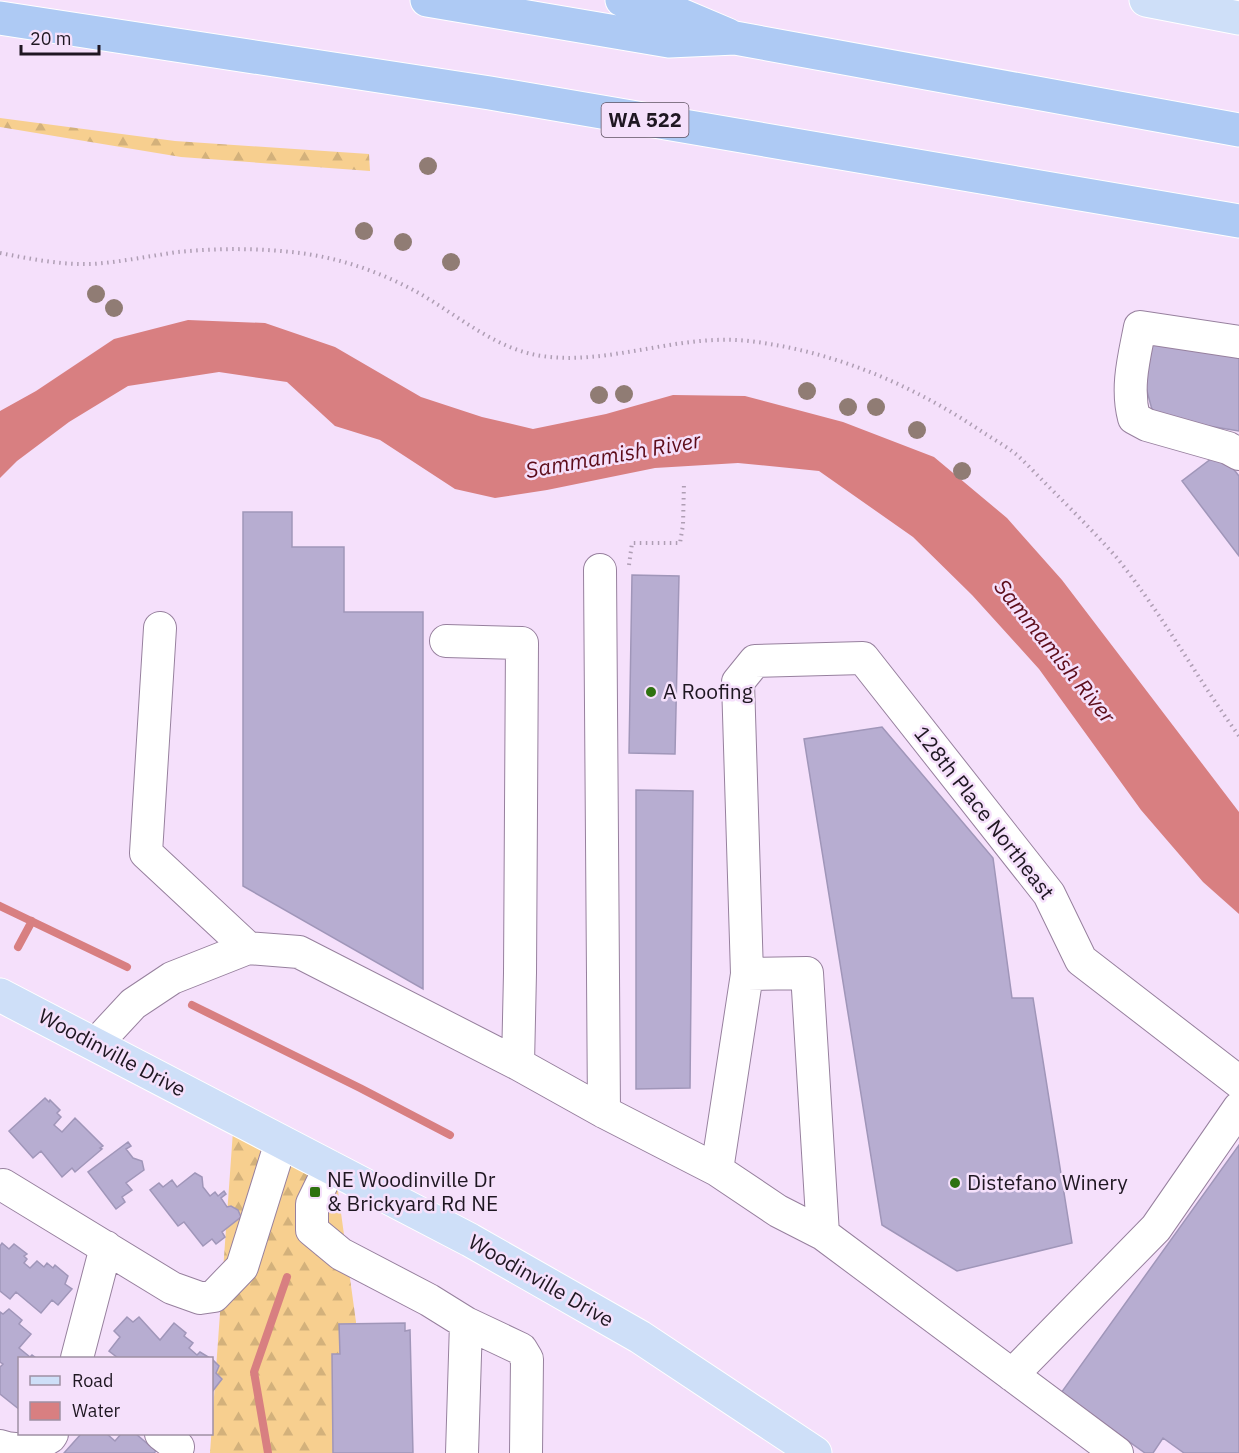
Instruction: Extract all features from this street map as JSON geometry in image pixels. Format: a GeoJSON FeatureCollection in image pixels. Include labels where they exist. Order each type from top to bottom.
{"type":"FeatureCollection","features":[{"type":"Feature","properties":{"kind":"highway"},"geometry":{"type":"LineString","coordinates":[[427,0],[669,41],[735,38]]}},
{"type":"Feature","properties":{"kind":"highway"},"geometry":{"type":"LineString","coordinates":[[622,0],[669,10],[735,38],[1239,130]]}},
{"type":"Feature","properties":{"kind":"highway","name":"WA 522"},"geometry":{"type":"LineString","coordinates":[[0,18],[490,93],[1239,221]]}},
{"type":"Feature","properties":{"kind":"main road"},"geometry":{"type":"LineString","coordinates":[[1158,2],[1239,18]]}},
{"type":"Feature","properties":{"kind":"main road","name":"Woodinville Drive"},"geometry":{"type":"LineString","coordinates":[[0,995],[470,1240],[640,1337],[815,1453]]}},
{"type":"Feature","properties":{"kind":"lane"},"geometry":{"type":"LineString","coordinates":[[1239,342],[1140,327],[1130,381],[1130,402],[1134,418],[1147,425],[1228,448],[1239,454]]}},
{"type":"Feature","properties":{"kind":"lane"},"geometry":{"type":"LineString","coordinates":[[600,570],[604,1112]]}},
{"type":"Feature","properties":{"kind":"lane"},"geometry":{"type":"LineString","coordinates":[[160,628],[146,853],[248,948]]}},
{"type":"Feature","properties":{"kind":"lane"},"geometry":{"type":"LineString","coordinates":[[446,641],[522,643],[518,1064]]}},
{"type":"Feature","properties":{"kind":"lane","name":"128th Place Northeast"},"geometry":{"type":"LineString","coordinates":[[747,974],[738,682],[755,662],[862,658],[1049,894],[1081,960],[1239,1082]]}},
{"type":"Feature","properties":{"kind":"lane"},"geometry":{"type":"LineString","coordinates":[[96,1044],[133,1004],[172,978],[248,948],[299,952],[518,1064],[604,1112],[717,1170],[778,1211],[823,1234],[1117,1453]]}},
{"type":"Feature","properties":{"kind":"lane"},"geometry":{"type":"LineString","coordinates":[[717,1170],[747,974],[807,973],[823,1234]]}},
{"type":"Feature","properties":{"kind":"lane"},"geometry":{"type":"LineString","coordinates":[[1012,1375],[1156,1228],[1239,1108]]}},
{"type":"Feature","properties":{"kind":"lane"},"geometry":{"type":"LineString","coordinates":[[3,1185],[172,1288],[200,1298],[214,1296],[242,1267],[281,1142]]}},
{"type":"Feature","properties":{"kind":"lane"},"geometry":{"type":"LineString","coordinates":[[330,1167],[312,1204],[312,1230],[341,1254],[429,1300],[466,1323],[521,1349],[527,1359],[526,1453]]}},
{"type":"Feature","properties":{"kind":"lane"},"geometry":{"type":"LineString","coordinates":[[78,1357],[106,1247]]}},
{"type":"Feature","properties":{"kind":"lane"},"geometry":{"type":"LineString","coordinates":[[462,1453],[466,1323]]}},
{"type":"Feature","properties":{"kind":"lane"},"geometry":{"type":"LineString","coordinates":[[0,1446],[6,1450],[30,1450],[51,1435]]}},
{"type":"Feature","properties":{"kind":"path"},"geometry":{"type":"LineString","coordinates":[[0,253],[42,261],[92,264],[178,252],[225,249],[300,253],[361,267],[387,278],[415,291],[499,343],[542,356],[579,358],[662,345],[711,340],[746,340],[806,350],[877,374],[917,392],[963,418],[1015,454],[1074,512],[1117,559],[1239,736]]}},
{"type":"Feature","properties":{"kind":"path"},"geometry":{"type":"LineString","coordinates":[[600,570],[629,571],[632,543],[680,543],[683,525],[684,482]]}},
{"type":"Feature","properties":{"kind":"green space"},"geometry":{"type":"Polygon","coordinates":[[[0,118],[175,141],[369,154],[370,171],[181,157],[0,127],[0,118]]]}},
{"type":"Feature","properties":{"kind":"green space"},"geometry":{"type":"Polygon","coordinates":[[[234,1117],[335,1169],[356,1322],[357,1453],[210,1453],[234,1117]]]}},
{"type":"Feature","properties":{"kind":"water","name":"Sammamish River"},"geometry":{"type":"Polygon","coordinates":[[[188,320],[265,323],[335,347],[421,397],[482,417],[533,429],[606,414],[673,395],[745,396],[843,422],[934,457],[1007,518],[1062,580],[1239,812],[1239,914],[1203,882],[1141,810],[1039,669],[972,595],[913,537],[819,471],[738,463],[655,468],[495,498],[455,489],[380,440],[335,426],[287,382],[219,372],[128,386],[69,422],[17,461],[0,478],[0,411],[36,391],[114,339],[188,320]]]}},
{"type":"Feature","properties":{"kind":"building"},"geometry":{"type":"Polygon","coordinates":[[[1151,339],[1239,353],[1239,431],[1154,417],[1144,380],[1151,339]]]}},
{"type":"Feature","properties":{"kind":"building"},"geometry":{"type":"Polygon","coordinates":[[[1220,452],[1239,476],[1239,556],[1182,481],[1220,452]]]}},
{"type":"Feature","properties":{"kind":"building"},"geometry":{"type":"Polygon","coordinates":[[[243,512],[292,512],[292,547],[344,547],[344,612],[423,612],[423,989],[243,886],[243,512]]]}},
{"type":"Feature","properties":{"kind":"building"},"geometry":{"type":"Polygon","coordinates":[[[632,575],[679,576],[675,754],[629,753],[632,575]]]}},
{"type":"Feature","properties":{"kind":"building"},"geometry":{"type":"Polygon","coordinates":[[[882,727],[993,858],[1012,998],[1033,998],[1072,1243],[957,1271],[882,1225],[804,739],[882,727]]]}},
{"type":"Feature","properties":{"kind":"building"},"geometry":{"type":"Polygon","coordinates":[[[636,790],[693,791],[690,1088],[636,1089],[636,790]]]}},
{"type":"Feature","properties":{"kind":"building"},"geometry":{"type":"Polygon","coordinates":[[[45,1098],[60,1110],[57,1113],[61,1117],[54,1125],[62,1132],[75,1118],[103,1146],[75,1172],[72,1168],[62,1177],[41,1151],[33,1158],[9,1131],[45,1098]]]}},
{"type":"Feature","properties":{"kind":"building"},"geometry":{"type":"Polygon","coordinates":[[[128,1142],[131,1146],[126,1149],[133,1158],[142,1161],[144,1170],[126,1183],[132,1190],[122,1197],[125,1202],[116,1209],[88,1172],[128,1142]]]}},
{"type":"Feature","properties":{"kind":"building"},"geometry":{"type":"Polygon","coordinates":[[[1239,1145],[1239,1453],[1184,1453],[1163,1438],[1153,1453],[1145,1453],[1061,1393],[1239,1145]]]}},
{"type":"Feature","properties":{"kind":"building"},"geometry":{"type":"Polygon","coordinates":[[[195,1173],[202,1177],[203,1187],[210,1196],[215,1192],[218,1196],[224,1191],[226,1194],[221,1198],[227,1207],[231,1206],[238,1210],[241,1217],[222,1232],[225,1237],[216,1244],[212,1239],[203,1246],[184,1222],[178,1226],[150,1190],[159,1183],[163,1187],[172,1180],[177,1187],[195,1173]]]}},
{"type":"Feature","properties":{"kind":"building"},"geometry":{"type":"Polygon","coordinates":[[[2,1243],[9,1249],[14,1244],[27,1254],[24,1256],[27,1259],[24,1263],[30,1268],[37,1261],[44,1267],[47,1263],[53,1268],[55,1265],[68,1276],[65,1284],[72,1289],[58,1305],[52,1300],[41,1313],[16,1292],[10,1299],[0,1291],[0,1246],[2,1243]]]}},
{"type":"Feature","properties":{"kind":"building"},"geometry":{"type":"Polygon","coordinates":[[[9,1309],[22,1320],[19,1324],[31,1334],[19,1348],[30,1357],[18,1357],[18,1408],[0,1394],[0,1367],[3,1364],[0,1362],[0,1312],[3,1314],[9,1309]]]}},
{"type":"Feature","properties":{"kind":"building"},"geometry":{"type":"Polygon","coordinates":[[[127,1317],[133,1322],[139,1317],[160,1340],[174,1323],[186,1333],[184,1336],[193,1343],[189,1348],[197,1355],[200,1352],[208,1357],[117,1357],[109,1351],[120,1337],[114,1331],[127,1317]]]}},
{"type":"Feature","properties":{"kind":"building"},"geometry":{"type":"Polygon","coordinates":[[[405,1323],[405,1331],[410,1330],[413,1453],[333,1453],[332,1354],[340,1354],[339,1324],[405,1323]]]}},
{"type":"Feature","properties":{"kind":"building"},"geometry":{"type":"Polygon","coordinates":[[[213,1360],[219,1366],[216,1373],[222,1379],[213,1391],[213,1360]]]}},
{"type":"Feature","properties":{"kind":"building"},"geometry":{"type":"Polygon","coordinates":[[[80,1435],[108,1435],[115,1441],[120,1435],[137,1435],[156,1451],[154,1453],[64,1453],[80,1435]]]}},
{"type":"Feature","properties":{"kind":"waterway"},"geometry":{"type":"LineString","coordinates":[[0,906],[127,967]]}},
{"type":"Feature","properties":{"kind":"waterway"},"geometry":{"type":"LineString","coordinates":[[18,947],[32,921]]}},
{"type":"Feature","properties":{"kind":"waterway"},"geometry":{"type":"LineString","coordinates":[[192,1005],[450,1135]]}},
{"type":"Feature","properties":{"kind":"waterway"},"geometry":{"type":"LineString","coordinates":[[268,1453],[254,1372],[287,1277]]}},
{"type":"Feature","properties":{"kind":"place","name":"A Roofing"},"geometry":{"type":"Point","coordinates":[651,692]}},
{"type":"Feature","properties":{"kind":"place","name":"Distefano Winery"},"geometry":{"type":"Point","coordinates":[955,1183]}},
{"type":"Feature","properties":{"kind":"place","name":"NE Woodinville Dr & Brickyard Rd NE"},"geometry":{"type":"Point","coordinates":[315,1192]}}]}
